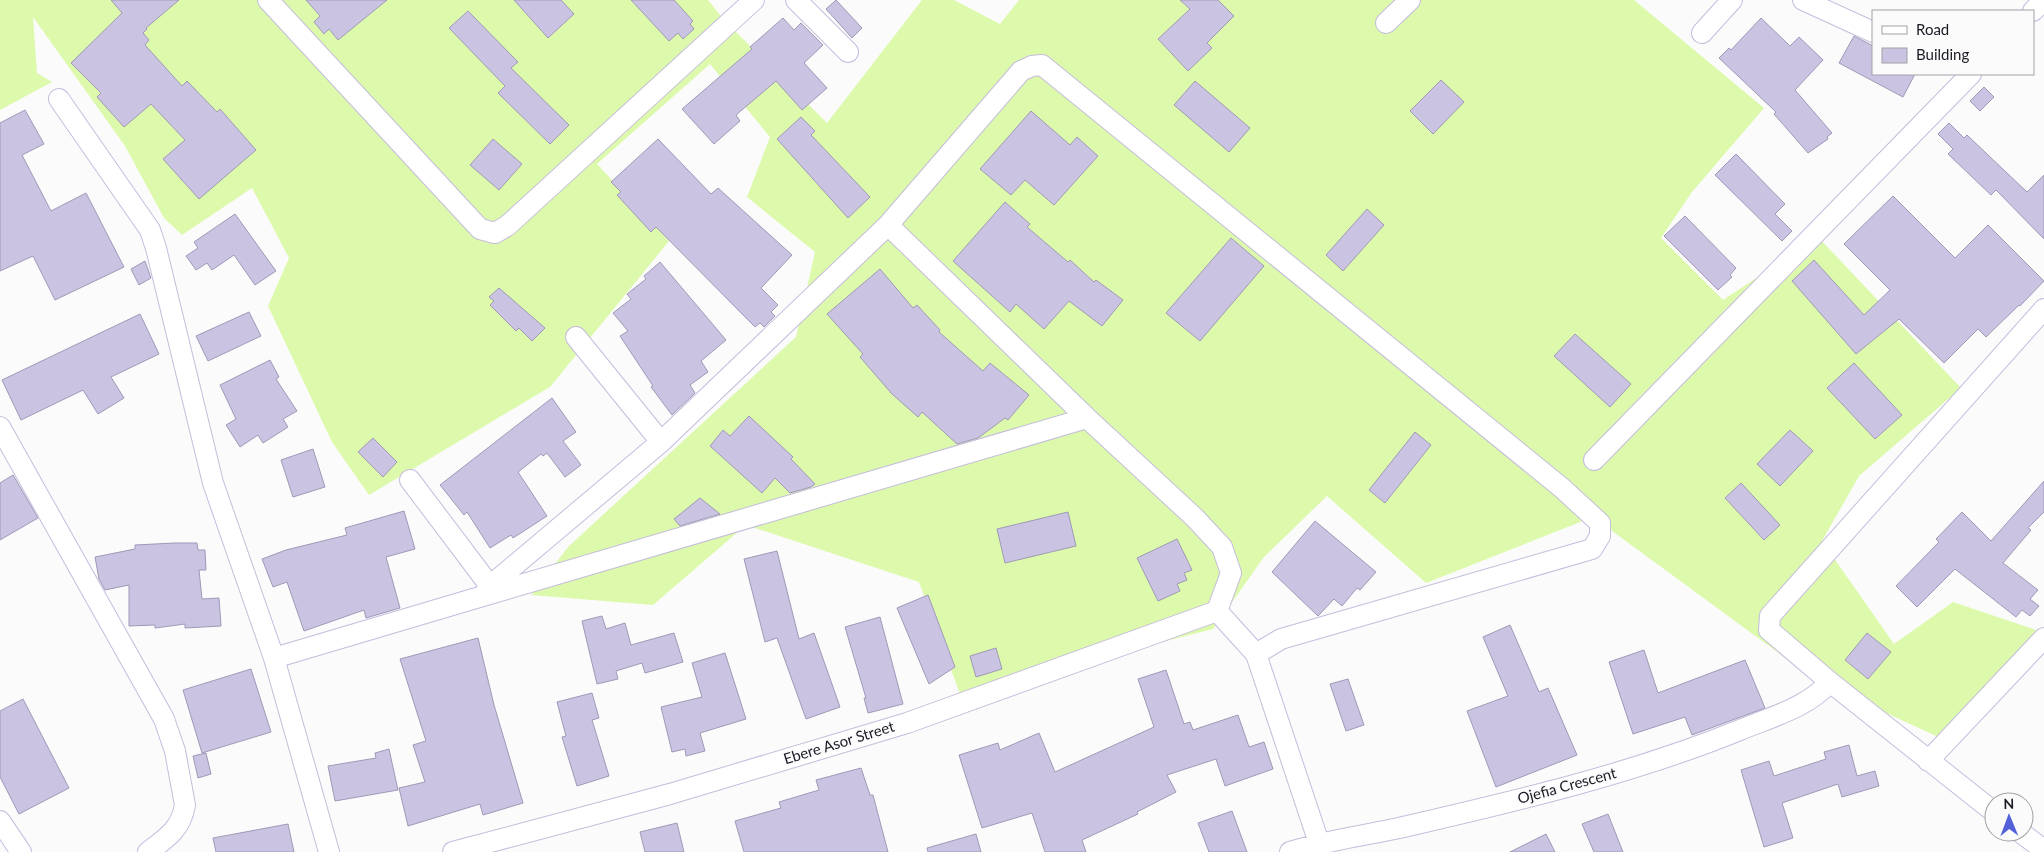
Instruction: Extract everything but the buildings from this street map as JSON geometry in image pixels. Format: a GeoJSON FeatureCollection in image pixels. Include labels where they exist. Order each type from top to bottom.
{"type":"FeatureCollection","features":[{"type":"Feature","properties":{"kind":"street"},"geometry":{"type":"LineString","coordinates":[[268,0],[480,229],[495,233],[508,226],[754,0]]}},
{"type":"Feature","properties":{"kind":"street"},"geometry":{"type":"LineString","coordinates":[[796,0],[848,52]]}},
{"type":"Feature","properties":{"kind":"street"},"geometry":{"type":"LineString","coordinates":[[1386,23],[1410,0]]}},
{"type":"Feature","properties":{"kind":"street"},"geometry":{"type":"LineString","coordinates":[[1702,33],[1732,0]]}},
{"type":"Feature","properties":{"kind":"street"},"geometry":{"type":"LineString","coordinates":[[1803,0],[1872,32]]}},
{"type":"Feature","properties":{"kind":"street"},"geometry":{"type":"LineString","coordinates":[[2034,10],[2044,0]]}},
{"type":"Feature","properties":{"kind":"street"},"geometry":{"type":"LineString","coordinates":[[486,591],[661,442],[888,225],[1021,71],[1032,66],[1042,65],[1562,488],[1600,523],[1600,536],[1592,549],[1281,639],[1256,654]]}},
{"type":"Feature","properties":{"kind":"street"},"geometry":{"type":"LineString","coordinates":[[1594,460],[1967,75]]}},
{"type":"Feature","properties":{"kind":"street"},"geometry":{"type":"LineString","coordinates":[[59,99],[150,230],[213,483],[274,658],[329,852]]}},
{"type":"Feature","properties":{"kind":"street"},"geometry":{"type":"LineString","coordinates":[[888,225],[1087,418],[1195,518],[1222,547],[1231,573],[1217,611],[1256,654],[1320,847]]}},
{"type":"Feature","properties":{"kind":"street"},"geometry":{"type":"LineString","coordinates":[[1984,804],[1828,683],[1769,630],[1768,623],[1770,616],[2044,309]]}},
{"type":"Feature","properties":{"kind":"street"},"geometry":{"type":"LineString","coordinates":[[576,337],[661,442]]}},
{"type":"Feature","properties":{"kind":"street"},"geometry":{"type":"LineString","coordinates":[[274,658],[486,591],[1087,418]]}},
{"type":"Feature","properties":{"kind":"street"},"geometry":{"type":"LineString","coordinates":[[0,427],[170,734],[185,805],[183,816],[174,833],[148,852]]}},
{"type":"Feature","properties":{"kind":"street"},"geometry":{"type":"LineString","coordinates":[[410,480],[486,591]]}},
{"type":"Feature","properties":{"kind":"street","name":"Ebere Asor Street"},"geometry":{"type":"LineString","coordinates":[[453,852],[670,794],[907,723],[1217,611]]}},
{"type":"Feature","properties":{"kind":"street"},"geometry":{"type":"LineString","coordinates":[[1928,761],[2044,638]]}},
{"type":"Feature","properties":{"kind":"street","name":"Ojefia Crescent"},"geometry":{"type":"LineString","coordinates":[[1290,852],[1320,847],[1566,789],[1686,752],[1802,704],[1828,683]]}},
{"type":"Feature","properties":{"kind":"street"},"geometry":{"type":"LineString","coordinates":[[0,821],[21,852]]}},
{"type":"Feature","properties":{"kind":"street"},"geometry":{"type":"LineString","coordinates":[[2033,842],[2044,850]]}},
{"type":"Feature","properties":{"kind":"green space"},"geometry":{"type":"Polygon","coordinates":[[[0,0],[708,0],[724,20],[827,123],[922,0],[954,0],[1000,24],[1019,0],[1634,0],[1764,108],[1692,192],[1661,238],[1723,300],[1818,237],[1961,388],[1859,476],[1822,541],[1894,644],[1953,602],[2036,630],[1949,742],[1817,681],[1593,517],[1426,583],[1327,496],[1264,557],[1213,629],[960,694],[919,582],[746,525],[653,605],[531,595],[568,547],[796,337],[815,252],[747,197],[770,137],[710,64],[597,164],[669,241],[550,387],[369,495],[332,442],[268,306],[289,258],[252,188],[182,235],[164,218],[125,146],[33,17],[37,73],[52,82],[0,110],[0,0]]]}}]}
